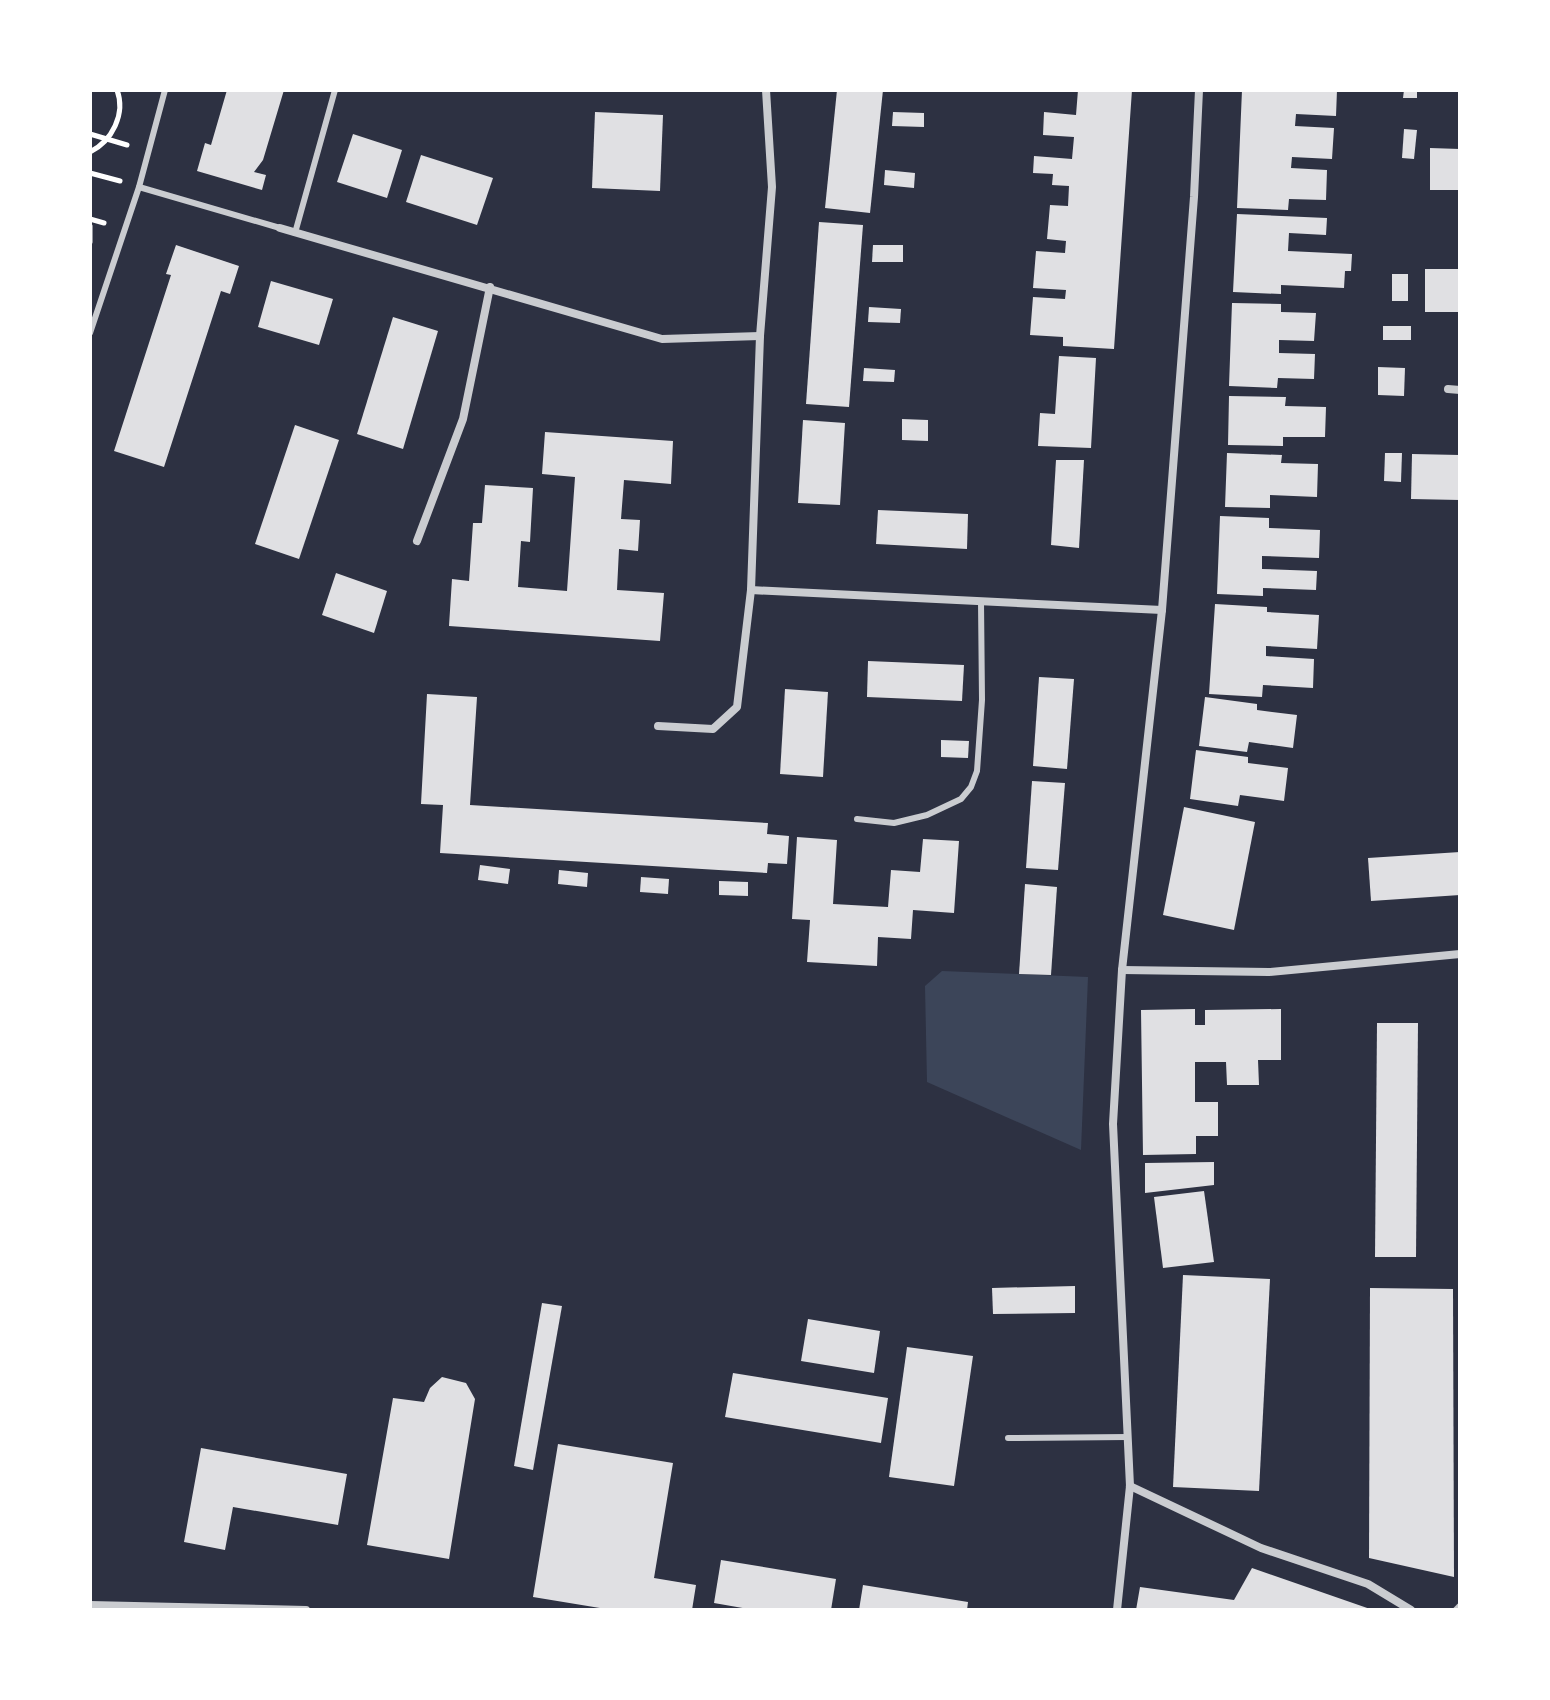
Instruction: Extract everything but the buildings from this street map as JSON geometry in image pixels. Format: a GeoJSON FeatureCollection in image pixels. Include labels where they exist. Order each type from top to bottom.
{"type":"FeatureCollection","features":[{"type":"Feature","properties":{"kind":"street"},"geometry":{"type":"LineString","coordinates":[[658,726],[713,729],[737,707],[751,590],[760,336],[772,187],[766,90]]}},
{"type":"Feature","properties":{"kind":"street"},"geometry":{"type":"LineString","coordinates":[[1117,1610],[1130,1486],[1113,1124],[1122,970],[1162,610],[1194,197],[1199,90]]}},
{"type":"Feature","properties":{"kind":"street"},"geometry":{"type":"LineString","coordinates":[[280,228],[662,339],[760,336]]}},
{"type":"Feature","properties":{"kind":"street"},"geometry":{"type":"LineString","coordinates":[[417,541],[463,419],[490,287]]}},
{"type":"Feature","properties":{"kind":"street"},"geometry":{"type":"LineString","coordinates":[[1448,389],[1460,390]]}},
{"type":"Feature","properties":{"kind":"street"},"geometry":{"type":"LineString","coordinates":[[751,590],[1162,610]]}},
{"type":"Feature","properties":{"kind":"street"},"geometry":{"type":"LineString","coordinates":[[1122,970],[1269,972],[1460,954]]}},
{"type":"Feature","properties":{"kind":"street"},"geometry":{"type":"LineString","coordinates":[[1130,1486],[1261,1548],[1368,1584],[1411,1610]]}},
{"type":"Feature","properties":{"kind":"street"},"geometry":{"type":"LineString","coordinates":[[90,1605],[306,1610]]}},
{"type":"Feature","properties":{"kind":"lane"},"geometry":{"type":"LineString","coordinates":[[90,333],[139,187],[165,90]]}},
{"type":"Feature","properties":{"kind":"lane"},"geometry":{"type":"LineString","coordinates":[[295,233],[335,90]]}},
{"type":"Feature","properties":{"kind":"lane"},"geometry":{"type":"LineString","coordinates":[[139,187],[280,228]]}},
{"type":"Feature","properties":{"kind":"lane"},"geometry":{"type":"LineString","coordinates":[[857,819],[894,823],[927,815],[961,799],[971,787],[977,771],[981,714],[981,602]]}},
{"type":"Feature","properties":{"kind":"lane"},"geometry":{"type":"LineString","coordinates":[[1008,1438],[1128,1437]]}},
{"type":"Feature","properties":{"kind":"path"},"geometry":{"type":"LineString","coordinates":[[90,152],[106,139],[116,124],[122,103],[117,90]]}},
{"type":"Feature","properties":{"kind":"path"},"geometry":{"type":"LineString","coordinates":[[90,134],[149,152]]}},
{"type":"Feature","properties":{"kind":"path"},"geometry":{"type":"LineString","coordinates":[[90,173],[139,187]]}},
{"type":"Feature","properties":{"kind":"path"},"geometry":{"type":"LineString","coordinates":[[90,226],[90,242]]}},
{"type":"Feature","properties":{"kind":"shaded area"},"geometry":{"type":"Polygon","coordinates":[[[942,971],[1088,977],[1081,1150],[927,1082],[925,986],[942,971]]]}}]}
